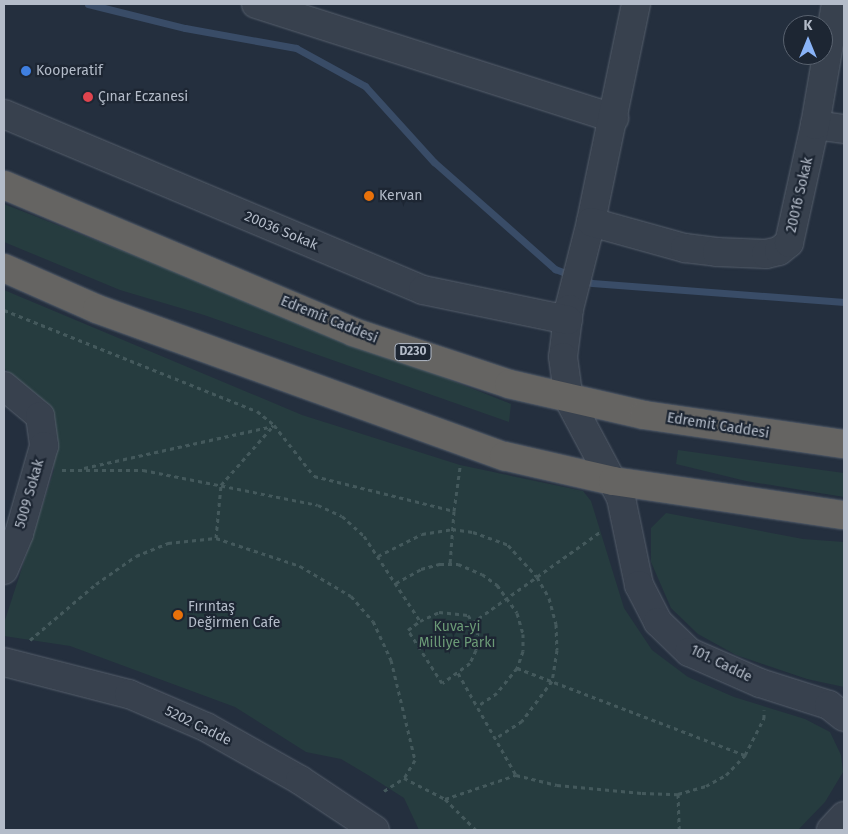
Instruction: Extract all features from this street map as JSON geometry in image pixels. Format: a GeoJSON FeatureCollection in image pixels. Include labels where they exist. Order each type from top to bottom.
{"type":"FeatureCollection","features":[{"type":"Feature","properties":{"kind":"highway","name":"Edremit Caddesi"},"geometry":{"type":"LineString","coordinates":[[4,185],[353,332],[509,384],[569,400],[652,416],[844,444]]}},
{"type":"Feature","properties":{"kind":"highway"},"geometry":{"type":"LineString","coordinates":[[4,268],[97,309],[504,456],[613,481],[844,515]]}},
{"type":"Feature","properties":{"kind":"street"},"geometry":{"type":"LineString","coordinates":[[256,4],[614,118]]}},
{"type":"Feature","properties":{"kind":"street"},"geometry":{"type":"LineString","coordinates":[[569,400],[563,357],[568,315],[614,118],[636,4]]}},
{"type":"Feature","properties":{"kind":"street","name":"20016 Sokak"},"geometry":{"type":"LineString","coordinates":[[591,222],[685,248],[749,255],[779,251],[789,243],[815,125],[831,5]]}},
{"type":"Feature","properties":{"kind":"street","name":"20036 Sokak"},"geometry":{"type":"LineString","coordinates":[[4,114],[423,290],[568,315]]}},
{"type":"Feature","properties":{"kind":"street"},"geometry":{"type":"LineString","coordinates":[[815,125],[844,129]]}},
{"type":"Feature","properties":{"kind":"street","name":"5009 Sokak"},"geometry":{"type":"LineString","coordinates":[[4,386],[40,416],[44,446],[19,534],[4,570]]}},
{"type":"Feature","properties":{"kind":"street","name":"101. Cadde"},"geometry":{"type":"LineString","coordinates":[[569,400],[621,498],[639,585],[658,622],[689,652],[760,683],[839,709]]}},
{"type":"Feature","properties":{"kind":"street","name":"5202 Cadde"},"geometry":{"type":"LineString","coordinates":[[4,662],[129,694],[206,727],[300,780],[374,830]]}},
{"type":"Feature","properties":{"kind":"street"},"geometry":{"type":"LineString","coordinates":[[831,830],[844,816]]}},
{"type":"Feature","properties":{"kind":"path"},"geometry":{"type":"LineString","coordinates":[[4,310],[257,411],[274,425],[314,476],[454,511]]}},
{"type":"Feature","properties":{"kind":"path"},"geometry":{"type":"LineString","coordinates":[[78,470],[274,425]]}},
{"type":"Feature","properties":{"kind":"path"},"geometry":{"type":"LineString","coordinates":[[216,538],[221,485],[274,425]]}},
{"type":"Feature","properties":{"kind":"path"},"geometry":{"type":"LineString","coordinates":[[450,564],[452,529],[460,465]]}},
{"type":"Feature","properties":{"kind":"path"},"geometry":{"type":"LineString","coordinates":[[54,470],[143,470],[304,502],[342,516],[364,536],[420,621]]}},
{"type":"Feature","properties":{"kind":"path"},"geometry":{"type":"LineString","coordinates":[[378,556],[422,534],[452,529],[473,532],[508,545],[537,577],[549,598],[556,624],[557,650],[552,681],[522,721],[496,738]]}},
{"type":"Feature","properties":{"kind":"path"},"geometry":{"type":"LineString","coordinates":[[472,623],[600,532]]}},
{"type":"Feature","properties":{"kind":"path"},"geometry":{"type":"LineString","coordinates":[[30,640],[96,584],[136,556],[168,543],[216,538],[300,566],[351,596],[373,621],[391,660],[415,760],[404,778],[384,791]]}},
{"type":"Feature","properties":{"kind":"path"},"geometry":{"type":"LineString","coordinates":[[396,583],[421,570],[450,564],[482,574],[497,585],[517,613],[523,634],[523,651],[517,668],[497,693],[478,706]]}},
{"type":"Feature","properties":{"kind":"path"},"geometry":{"type":"LineString","coordinates":[[439,612],[453,612],[468,615],[478,631],[476,650],[470,663],[442,683],[408,630],[420,621],[439,612]]}},
{"type":"Feature","properties":{"kind":"path"},"geometry":{"type":"LineString","coordinates":[[517,668],[745,755]]}},
{"type":"Feature","properties":{"kind":"path"},"geometry":{"type":"LineString","coordinates":[[458,673],[516,775]]}},
{"type":"Feature","properties":{"kind":"path"},"geometry":{"type":"LineString","coordinates":[[445,799],[516,775],[557,785],[678,794],[706,786],[726,775],[745,755],[764,718],[764,702]]}},
{"type":"Feature","properties":{"kind":"path"},"geometry":{"type":"LineString","coordinates":[[404,778],[445,799],[476,830]]}},
{"type":"Feature","properties":{"kind":"path"},"geometry":{"type":"LineString","coordinates":[[678,794],[679,830]]}},
{"type":"Feature","properties":{"kind":"green space"},"geometry":{"type":"Polygon","coordinates":[[[4,204],[511,404],[509,422],[204,315],[120,290],[4,242],[4,204]]]}},
{"type":"Feature","properties":{"kind":"green space","name":"Kuva-yi Milliye Parkı"},"geometry":{"type":"Polygon","coordinates":[[[4,290],[302,415],[460,465],[583,491],[591,501],[624,608],[652,650],[688,677],[734,697],[805,719],[830,732],[841,755],[843,772],[825,802],[798,830],[419,830],[404,798],[341,759],[306,752],[235,707],[70,646],[4,636],[4,623],[54,470],[51,406],[4,368],[4,290]]]}},
{"type":"Feature","properties":{"kind":"green space"},"geometry":{"type":"Polygon","coordinates":[[[678,450],[844,473],[844,497],[746,481],[676,464],[678,450]]]}},
{"type":"Feature","properties":{"kind":"green space"},"geometry":{"type":"Polygon","coordinates":[[[666,513],[803,539],[844,542],[844,687],[807,679],[736,655],[698,634],[671,608],[651,562],[651,528],[666,513]]]}},
{"type":"Feature","properties":{"kind":"waterway"},"geometry":{"type":"LineString","coordinates":[[88,4],[185,28],[296,48],[365,86],[434,162],[555,269],[573,276]]}},
{"type":"Feature","properties":{"kind":"waterway"},"geometry":{"type":"LineString","coordinates":[[583,280],[592,283],[844,302]]}},
{"type":"Feature","properties":{"kind":"place","name":"Kooperatif"},"geometry":{"type":"Point","coordinates":[26,71]}},
{"type":"Feature","properties":{"kind":"place","name":"Çınar Eczanesi"},"geometry":{"type":"Point","coordinates":[88,97]}},
{"type":"Feature","properties":{"kind":"place","name":"Kervan"},"geometry":{"type":"Point","coordinates":[369,196]}},
{"type":"Feature","properties":{"kind":"place","name":"Fırıntaş Değirmen Cafe"},"geometry":{"type":"Point","coordinates":[178,615]}}]}
